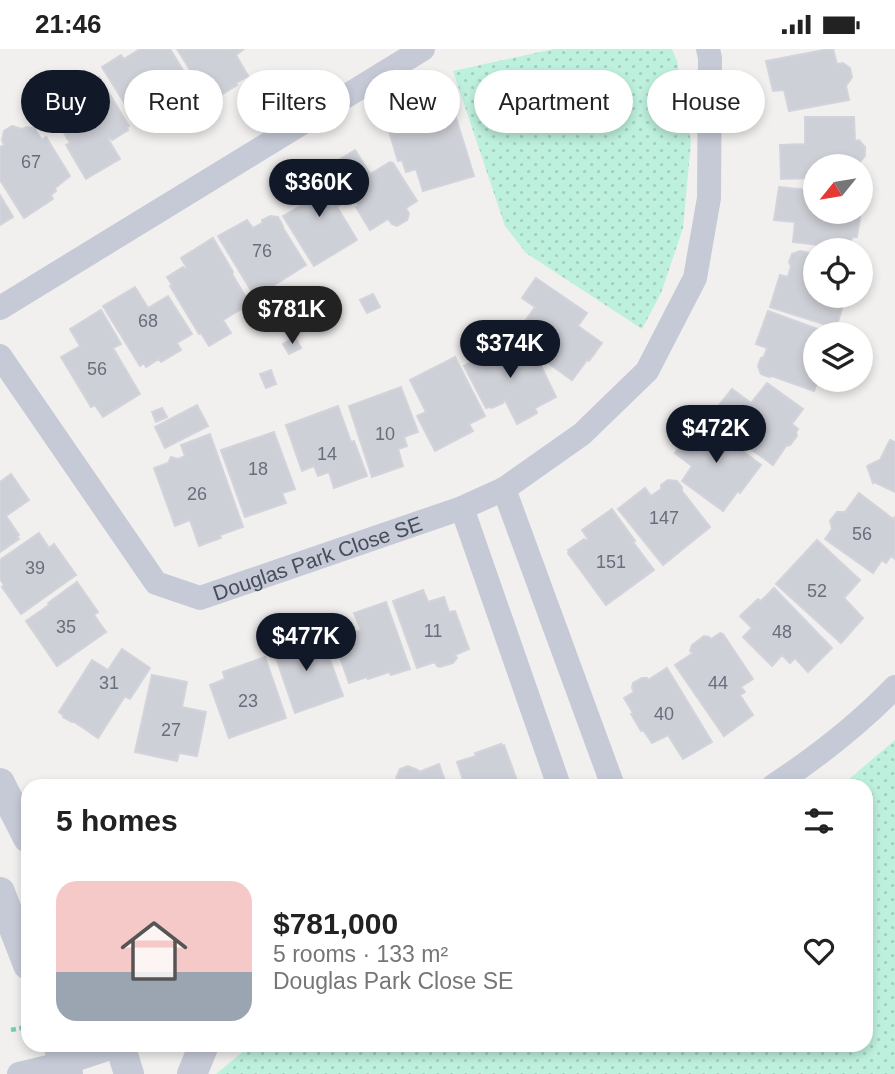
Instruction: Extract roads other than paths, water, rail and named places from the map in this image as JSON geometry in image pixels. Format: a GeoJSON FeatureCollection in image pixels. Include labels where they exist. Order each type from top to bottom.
{"type":"FeatureCollection","features":[{"type":"Feature","properties":{"kind":"street"},"geometry":{"type":"LineString","coordinates":[[0,308],[423,49]]}},
{"type":"Feature","properties":{"kind":"street","name":"Douglas Park Close SE"},"geometry":{"type":"LineString","coordinates":[[0,356],[156,583],[200,598],[462,508],[504,489],[582,434],[647,371],[695,278],[709,198],[708,49]]}},
{"type":"Feature","properties":{"kind":"street"},"geometry":{"type":"LineString","coordinates":[[504,489],[610,779]]}},
{"type":"Feature","properties":{"kind":"street"},"geometry":{"type":"LineString","coordinates":[[462,508],[557,779]]}},
{"type":"Feature","properties":{"kind":"street"},"geometry":{"type":"LineString","coordinates":[[784,779],[874,709],[895,687]]}},
{"type":"Feature","properties":{"kind":"street"},"geometry":{"type":"LineString","coordinates":[[0,783],[21,824]]}},
{"type":"Feature","properties":{"kind":"street"},"geometry":{"type":"LineString","coordinates":[[0,892],[21,947]]}},
{"type":"Feature","properties":{"kind":"street"},"geometry":{"type":"LineString","coordinates":[[19,1074],[96,1052]]}},
{"type":"Feature","properties":{"kind":"street"},"geometry":{"type":"LineString","coordinates":[[122,1052],[129,1074]]}},
{"type":"Feature","properties":{"kind":"street"},"geometry":{"type":"LineString","coordinates":[[192,1074],[201,1052]]}}]}
